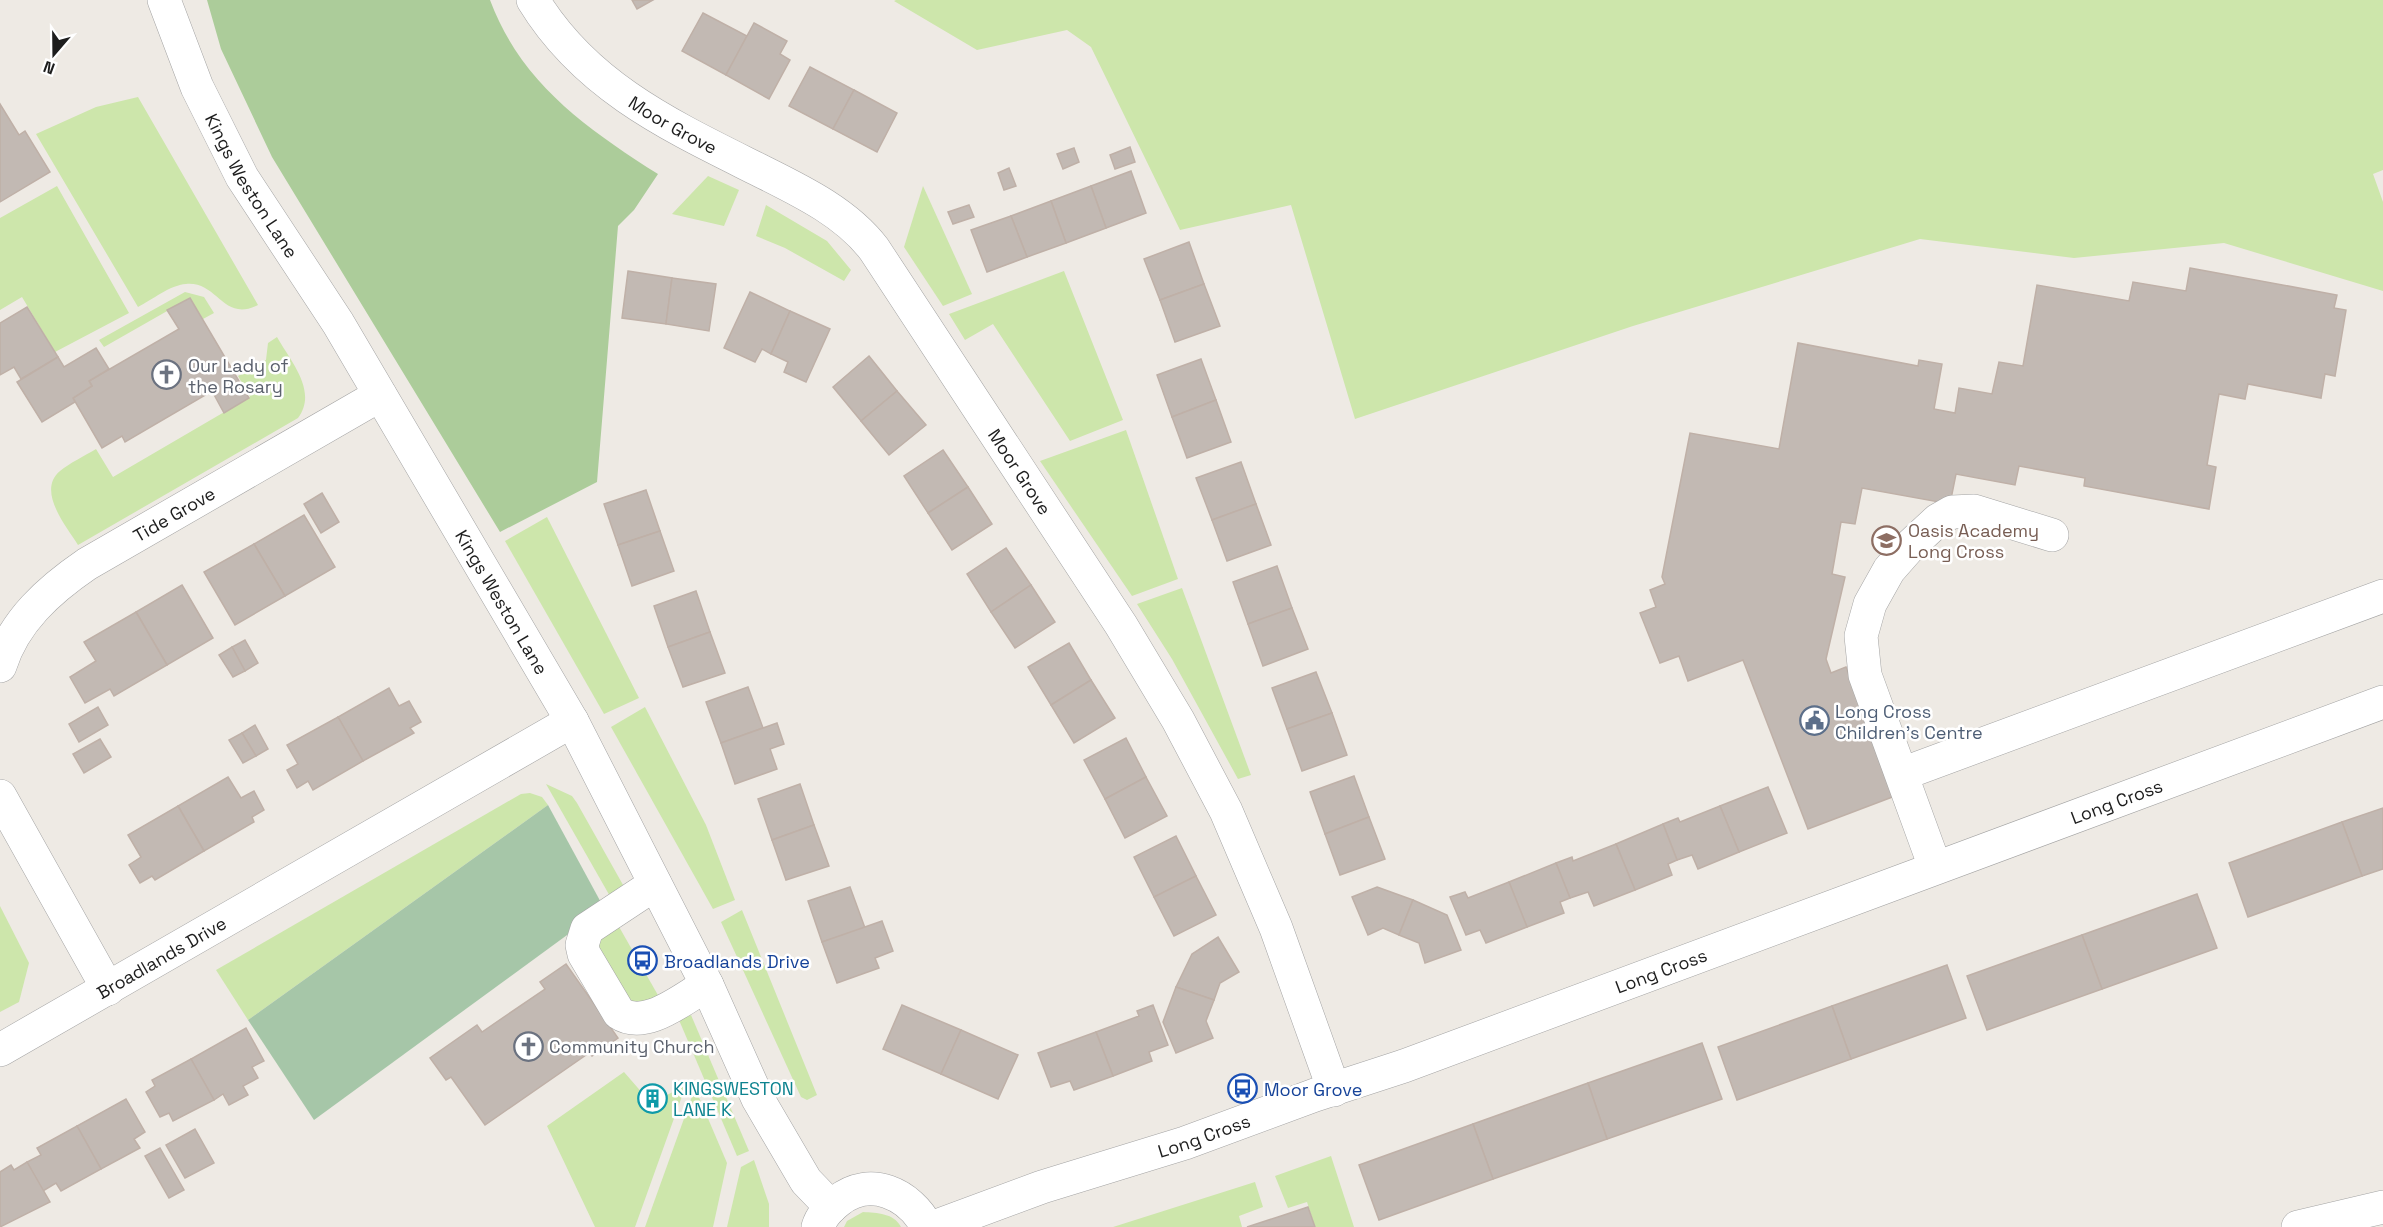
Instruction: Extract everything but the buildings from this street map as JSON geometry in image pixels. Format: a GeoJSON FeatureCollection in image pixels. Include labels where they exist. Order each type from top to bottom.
{"type":"FeatureCollection","features":[{"type":"Feature","properties":{"kind":"street","name":"Kings Weston Lane"},"geometry":{"type":"LineString","coordinates":[[164,0],[197,87],[242,177],[338,323],[572,721],[707,985],[758,1099],[806,1181],[824,1217]]}},
{"type":"Feature","properties":{"kind":"street","name":"Moor Grove"},"geometry":{"type":"LineString","coordinates":[[533,0],[548,25],[575,56],[606,84],[641,107],[798,190],[831,210],[866,239],[874,249],[1121,625],[1178,720],[1226,811],[1267,907],[1334,1090]]}},
{"type":"Feature","properties":{"kind":"street","name":"Tide Grove"},"geometry":{"type":"LineString","coordinates":[[0,666],[26,617],[62,582],[87,564],[380,396]]}},
{"type":"Feature","properties":{"kind":"street"},"geometry":{"type":"LineString","coordinates":[[1935,867],[1865,675],[1861,636],[1870,604],[1889,570],[1931,526],[1952,512],[1974,511],[2052,535]]}},
{"type":"Feature","properties":{"kind":"street"},"geometry":{"type":"LineString","coordinates":[[1902,774],[2383,596]]}},
{"type":"Feature","properties":{"kind":"street","name":"Long Cross"},"geometry":{"type":"LineString","coordinates":[[934,1227],[1042,1187],[1185,1143],[1334,1090],[2383,702]]}},
{"type":"Feature","properties":{"kind":"street","name":"Broadlands Drive"},"geometry":{"type":"LineString","coordinates":[[0,1050],[572,721]]}},
{"type":"Feature","properties":{"kind":"street"},"geometry":{"type":"LineString","coordinates":[[0,796],[108,989]]}},
{"type":"Feature","properties":{"kind":"street"},"geometry":{"type":"LineString","coordinates":[[655,884],[586,929],[582,945],[584,954],[619,1013],[629,1020],[644,1020],[707,985]]}},
{"type":"Feature","properties":{"kind":"street"},"geometry":{"type":"LineString","coordinates":[[824,1217],[844,1196],[860,1190],[877,1189],[894,1193],[908,1202],[920,1214],[927,1227]]}},
{"type":"Feature","properties":{"kind":"street"},"geometry":{"type":"LineString","coordinates":[[2298,1227],[2383,1206]]}},
{"type":"Feature","properties":{"kind":"green space"},"geometry":{"type":"Polygon","coordinates":[[[207,0],[490,0],[519,56],[559,101],[581,121],[658,174],[634,210],[618,226],[597,482],[500,532],[272,157],[221,49],[207,0]]]}},
{"type":"Feature","properties":{"kind":"green space"},"geometry":{"type":"Polygon","coordinates":[[[2383,0],[2383,170],[2373,174],[2383,202],[2383,291],[2224,243],[2074,258],[1920,239],[1633,326],[1355,419],[1291,205],[1180,230],[1091,47],[1067,30],[977,50],[894,1],[2383,0]]]}},
{"type":"Feature","properties":{"kind":"green space"},"geometry":{"type":"Polygon","coordinates":[[[138,97],[258,305],[236,309],[206,289],[186,284],[167,290],[138,307],[36,134],[96,107],[138,97]]]}},
{"type":"Feature","properties":{"kind":"green space"},"geometry":{"type":"Polygon","coordinates":[[[708,176],[739,190],[724,226],[672,214],[708,176]]]}},
{"type":"Feature","properties":{"kind":"green space"},"geometry":{"type":"Polygon","coordinates":[[[57,186],[129,313],[55,352],[22,297],[0,310],[0,218],[57,186]]]}},
{"type":"Feature","properties":{"kind":"green space"},"geometry":{"type":"Polygon","coordinates":[[[923,186],[972,294],[943,306],[904,247],[923,186]]]}},
{"type":"Feature","properties":{"kind":"green space"},"geometry":{"type":"Polygon","coordinates":[[[766,205],[827,241],[851,270],[844,281],[785,248],[756,236],[766,205]]]}},
{"type":"Feature","properties":{"kind":"green space"},"geometry":{"type":"Polygon","coordinates":[[[1064,271],[1123,420],[1070,441],[993,324],[965,340],[949,314],[1064,271]]]}},
{"type":"Feature","properties":{"kind":"green space"},"geometry":{"type":"Polygon","coordinates":[[[185,292],[204,297],[214,313],[203,319],[190,298],[104,347],[99,340],[185,292]]]}},
{"type":"Feature","properties":{"kind":"green space"},"geometry":{"type":"Polygon","coordinates":[[[277,337],[295,366],[304,387],[303,408],[298,418],[78,545],[61,519],[52,498],[53,479],[60,471],[96,449],[113,477],[250,397],[238,376],[266,360],[268,343],[277,337]]]}},
{"type":"Feature","properties":{"kind":"green space"},"geometry":{"type":"Polygon","coordinates":[[[1126,430],[1178,579],[1132,596],[1040,461],[1126,430]]]}},
{"type":"Feature","properties":{"kind":"green space"},"geometry":{"type":"Polygon","coordinates":[[[547,517],[639,698],[604,714],[505,541],[547,517]]]}},
{"type":"Feature","properties":{"kind":"green space"},"geometry":{"type":"Polygon","coordinates":[[[1182,588],[1251,775],[1238,779],[1172,659],[1137,604],[1182,588]]]}},
{"type":"Feature","properties":{"kind":"green space"},"geometry":{"type":"Polygon","coordinates":[[[645,707],[706,825],[735,900],[713,909],[611,727],[645,707]]]}},
{"type":"Feature","properties":{"kind":"green space"},"geometry":{"type":"Polygon","coordinates":[[[546,784],[572,796],[627,892],[611,898],[546,784]]]}},
{"type":"Feature","properties":{"kind":"green space"},"geometry":{"type":"Polygon","coordinates":[[[530,793],[542,797],[548,805],[248,1020],[216,970],[521,794],[530,793]]]}},
{"type":"Feature","properties":{"kind":"green space"},"geometry":{"type":"Polygon","coordinates":[[[548,805],[604,908],[314,1120],[248,1020],[548,805]]]}},
{"type":"Feature","properties":{"kind":"green space"},"geometry":{"type":"Polygon","coordinates":[[[0,906],[29,963],[19,1002],[0,1012],[0,906]]]}},
{"type":"Feature","properties":{"kind":"green space"},"geometry":{"type":"Polygon","coordinates":[[[742,910],[817,1095],[807,1100],[801,1097],[721,922],[742,910]]]}},
{"type":"Feature","properties":{"kind":"green space"},"geometry":{"type":"Polygon","coordinates":[[[618,925],[663,1004],[635,1014],[595,944],[618,925]]]}},
{"type":"Feature","properties":{"kind":"green space"},"geometry":{"type":"Polygon","coordinates":[[[691,1015],[749,1151],[737,1156],[679,1020],[691,1015]]]}},
{"type":"Feature","properties":{"kind":"green space"},"geometry":{"type":"Polygon","coordinates":[[[624,1072],[644,1095],[648,1105],[686,1085],[635,1227],[595,1227],[547,1126],[624,1072]]]}},
{"type":"Feature","properties":{"kind":"green space"},"geometry":{"type":"Polygon","coordinates":[[[695,1088],[727,1163],[713,1227],[645,1227],[695,1088]]]}},
{"type":"Feature","properties":{"kind":"green space"},"geometry":{"type":"Polygon","coordinates":[[[1331,1156],[1354,1227],[1315,1227],[1307,1202],[1288,1208],[1275,1176],[1331,1156]]]}},
{"type":"Feature","properties":{"kind":"green space"},"geometry":{"type":"Polygon","coordinates":[[[754,1160],[769,1204],[769,1227],[727,1227],[741,1167],[754,1160]]]}},
{"type":"Feature","properties":{"kind":"green space"},"geometry":{"type":"Polygon","coordinates":[[[1255,1182],[1263,1207],[1239,1216],[1242,1227],[1113,1227],[1255,1182]]]}},
{"type":"Feature","properties":{"kind":"green space"},"geometry":{"type":"Polygon","coordinates":[[[863,1212],[890,1216],[901,1227],[844,1227],[847,1221],[863,1212]]]}},
{"type":"Feature","properties":{"kind":"place","name":"Our Lady of the Rosary"},"geometry":{"type":"Point","coordinates":[167,375]}},
{"type":"Feature","properties":{"kind":"place","name":"Oasis Academy Long Cross"},"geometry":{"type":"Point","coordinates":[1887,540]}},
{"type":"Feature","properties":{"kind":"place","name":"Long Cross Children's Centre"},"geometry":{"type":"Point","coordinates":[1814,721]}},
{"type":"Feature","properties":{"kind":"place","name":"Broadlands Drive"},"geometry":{"type":"Point","coordinates":[643,961]}},
{"type":"Feature","properties":{"kind":"place","name":"Community Church"},"geometry":{"type":"Point","coordinates":[528,1046]}},
{"type":"Feature","properties":{"kind":"place","name":"Moor Grove"},"geometry":{"type":"Point","coordinates":[1243,1089]}},
{"type":"Feature","properties":{"kind":"place","name":"KINGSWESTON LANE K"},"geometry":{"type":"Point","coordinates":[652,1098]}}]}
